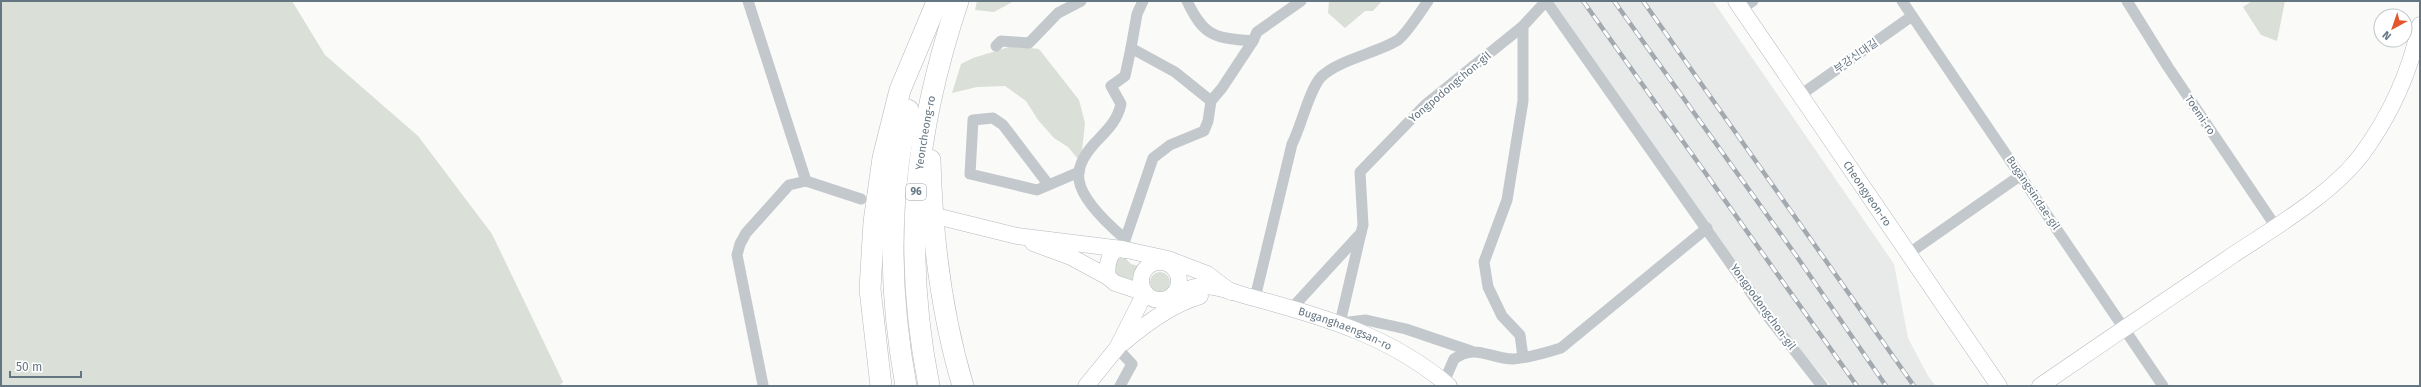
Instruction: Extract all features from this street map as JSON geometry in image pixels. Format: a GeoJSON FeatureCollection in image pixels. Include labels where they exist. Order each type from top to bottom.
{"type":"FeatureCollection","features":[{"type":"Feature","properties":{"kind":"highway","name":"Yeoncheong-ro"},"geometry":{"type":"LineString","coordinates":[[929,386],[922,352],[915,289],[913,236],[917,170],[932,95],[947,35],[958,1]]}},
{"type":"Feature","properties":{"kind":"highway"},"geometry":{"type":"LineString","coordinates":[[958,1],[930,156],[931,200],[938,269],[954,356],[963,386]]}},
{"type":"Feature","properties":{"kind":"highway","name":"Yeoncheong-ro"},"geometry":{"type":"LineString","coordinates":[[906,386],[901,356],[894,289],[898,167],[911,94],[937,2]]}},
{"type":"Feature","properties":{"kind":"highway"},"geometry":{"type":"LineString","coordinates":[[881,386],[870,290],[874,222],[883,158],[900,90],[937,2]]}},
{"type":"Feature","properties":{"kind":"street"},"geometry":{"type":"LineString","coordinates":[[748,1],[806,181]]}},
{"type":"Feature","properties":{"kind":"street"},"geometry":{"type":"LineString","coordinates":[[996,46],[1001,41],[1029,43],[1058,13],[1080,1]]}},
{"type":"Feature","properties":{"kind":"street"},"geometry":{"type":"LineString","coordinates":[[1143,1],[1137,14],[1125,76],[1111,86],[1121,104],[1120,110],[1113,125],[1084,159],[1079,172],[1079,181],[1092,205],[1123,244],[1155,262],[1166,262],[1175,268],[1232,292]]}},
{"type":"Feature","properties":{"kind":"street"},"geometry":{"type":"LineString","coordinates":[[1187,1],[1205,31],[1228,39],[1253,41]]}},
{"type":"Feature","properties":{"kind":"street"},"geometry":{"type":"LineString","coordinates":[[1108,276],[1106,265],[1108,259],[1123,244],[1153,158],[1170,145],[1204,131],[1208,122],[1211,101],[1222,88],[1253,41],[1257,32],[1301,1]]}},
{"type":"Feature","properties":{"kind":"street"},"geometry":{"type":"LineString","coordinates":[[1255,298],[1292,144],[1301,127],[1313,91],[1321,77],[1364,54],[1399,39],[1428,1]]}},
{"type":"Feature","properties":{"kind":"street","name":"Yongpodongchon-gil"},"geometry":{"type":"LineString","coordinates":[[1340,323],[1363,225],[1360,172],[1425,105],[1523,26],[1546,1],[1766,314],[1822,386]]}},
{"type":"Feature","properties":{"kind":"street","name":"Bugangsindae-gil"},"geometry":{"type":"LineString","coordinates":[[1902,1],[2163,386]]}},
{"type":"Feature","properties":{"kind":"street","name":"Toemi-ro"},"geometry":{"type":"LineString","coordinates":[[2127,1],[2168,67],[2276,227]]}},
{"type":"Feature","properties":{"kind":"street","name":"Cheongyeon-ro"},"geometry":{"type":"LineString","coordinates":[[1743,4],[1800,96],[1999,386]]}},
{"type":"Feature","properties":{"kind":"street","name":"부강신대길"},"geometry":{"type":"LineString","coordinates":[[1800,96],[1912,16]]}},
{"type":"Feature","properties":{"kind":"street"},"geometry":{"type":"LineString","coordinates":[[2040,386],[2276,227],[2339,178],[2361,155],[2386,117],[2402,83],[2416,44],[2420,25]]}},
{"type":"Feature","properties":{"kind":"street"},"geometry":{"type":"LineString","coordinates":[[1523,26],[1523,101],[1507,200],[1484,262],[1488,287],[1502,316],[1520,335],[1523,357]]}},
{"type":"Feature","properties":{"kind":"street"},"geometry":{"type":"LineString","coordinates":[[1131,48],[1175,72],[1211,101]]}},
{"type":"Feature","properties":{"kind":"street"},"geometry":{"type":"LineString","coordinates":[[1048,184],[1003,125],[993,118],[973,120],[970,174],[1037,190],[1079,172]]}},
{"type":"Feature","properties":{"kind":"street"},"geometry":{"type":"LineString","coordinates":[[1908,254],[2021,175]]}},
{"type":"Feature","properties":{"kind":"street"},"geometry":{"type":"LineString","coordinates":[[763,385],[738,255],[740,244],[746,233],[789,185],[806,181],[861,199]]}},
{"type":"Feature","properties":{"kind":"street"},"geometry":{"type":"LineString","coordinates":[[940,217],[1017,236],[1071,258],[1108,276],[1132,294],[1134,305],[1120,344]]}},
{"type":"Feature","properties":{"kind":"street"},"geometry":{"type":"LineString","coordinates":[[1340,323],[1366,320],[1406,329],[1471,350],[1512,359],[1535,356],[1561,348],[1706,228]]}},
{"type":"Feature","properties":{"kind":"street"},"geometry":{"type":"LineString","coordinates":[[1292,308],[1361,233]]}},
{"type":"Feature","properties":{"kind":"street"},"geometry":{"type":"LineString","coordinates":[[1017,236],[1123,244],[1207,274],[1232,292]]}},
{"type":"Feature","properties":{"kind":"street"},"geometry":{"type":"LineString","coordinates":[[1145,293],[1140,283],[1142,272],[1155,262]]}},
{"type":"Feature","properties":{"kind":"street"},"geometry":{"type":"LineString","coordinates":[[1086,386],[1120,344],[1170,297],[1179,279],[1175,268]]}},
{"type":"Feature","properties":{"kind":"street"},"geometry":{"type":"LineString","coordinates":[[1122,286],[1145,293],[1154,299],[1170,297],[1204,286],[1232,292]]}},
{"type":"Feature","properties":{"kind":"street"},"geometry":{"type":"LineString","coordinates":[[1120,344],[1189,299],[1205,294],[1232,292]]}},
{"type":"Feature","properties":{"kind":"street","name":"Buganghaengsan-ro"},"geometry":{"type":"LineString","coordinates":[[1232,292],[1292,308],[1353,327],[1401,352],[1447,384]]}},
{"type":"Feature","properties":{"kind":"street"},"geometry":{"type":"LineString","coordinates":[[1120,344],[1145,293]]}},
{"type":"Feature","properties":{"kind":"street"},"geometry":{"type":"LineString","coordinates":[[1120,344],[1132,364],[1120,386]]}},
{"type":"Feature","properties":{"kind":"street"},"geometry":{"type":"LineString","coordinates":[[1447,384],[1454,359],[1471,350]]}},
{"type":"Feature","properties":{"kind":"shaded area"},"geometry":{"type":"Polygon","coordinates":[[[1,1],[292,1],[325,55],[418,136],[492,234],[563,382],[559,386],[1,386],[1,1]]]}},
{"type":"Feature","properties":{"kind":"shaded area"},"geometry":{"type":"Polygon","coordinates":[[[977,1],[1014,1],[994,12],[975,10],[977,1]]]}},
{"type":"Feature","properties":{"kind":"shaded area"},"geometry":{"type":"Polygon","coordinates":[[[1329,1],[1382,1],[1373,11],[1365,11],[1345,28],[1328,13],[1329,1]]]}},
{"type":"Feature","properties":{"kind":"shaded area"},"geometry":{"type":"Polygon","coordinates":[[[1549,1],[1713,1],[1894,264],[1908,338],[1928,376],[1936,386],[1831,386],[1781,328],[1549,1]]]}},
{"type":"Feature","properties":{"kind":"shaded area"},"geometry":{"type":"Polygon","coordinates":[[[2252,1],[2285,1],[2277,41],[2261,35],[2243,7],[2252,1]]]}},
{"type":"Feature","properties":{"kind":"shaded area"},"geometry":{"type":"Polygon","coordinates":[[[1012,46],[1039,49],[1079,100],[1085,123],[1082,151],[1078,159],[1068,147],[1054,138],[1038,120],[1026,101],[1005,86],[977,87],[952,93],[961,64],[973,58],[1012,46]]]}},
{"type":"Feature","properties":{"kind":"shaded area"},"geometry":{"type":"Polygon","coordinates":[[[1124,257],[1131,264],[1138,266],[1133,280],[1116,275],[1113,270],[1117,260],[1124,257]]]}},
{"type":"Feature","properties":{"kind":"shaded area"},"geometry":{"type":"Polygon","coordinates":[[[1156,272],[1164,272],[1170,278],[1170,286],[1164,292],[1156,292],[1150,286],[1150,278],[1156,272]]]}},
{"type":"Feature","properties":{"kind":"railway"},"geometry":{"type":"LineString","coordinates":[[1583,1],[1857,386]]}},
{"type":"Feature","properties":{"kind":"railway"},"geometry":{"type":"LineString","coordinates":[[1614,1],[1795,254],[1886,386]]}},
{"type":"Feature","properties":{"kind":"railway"},"geometry":{"type":"LineString","coordinates":[[1643,1],[1914,386]]}}]}
